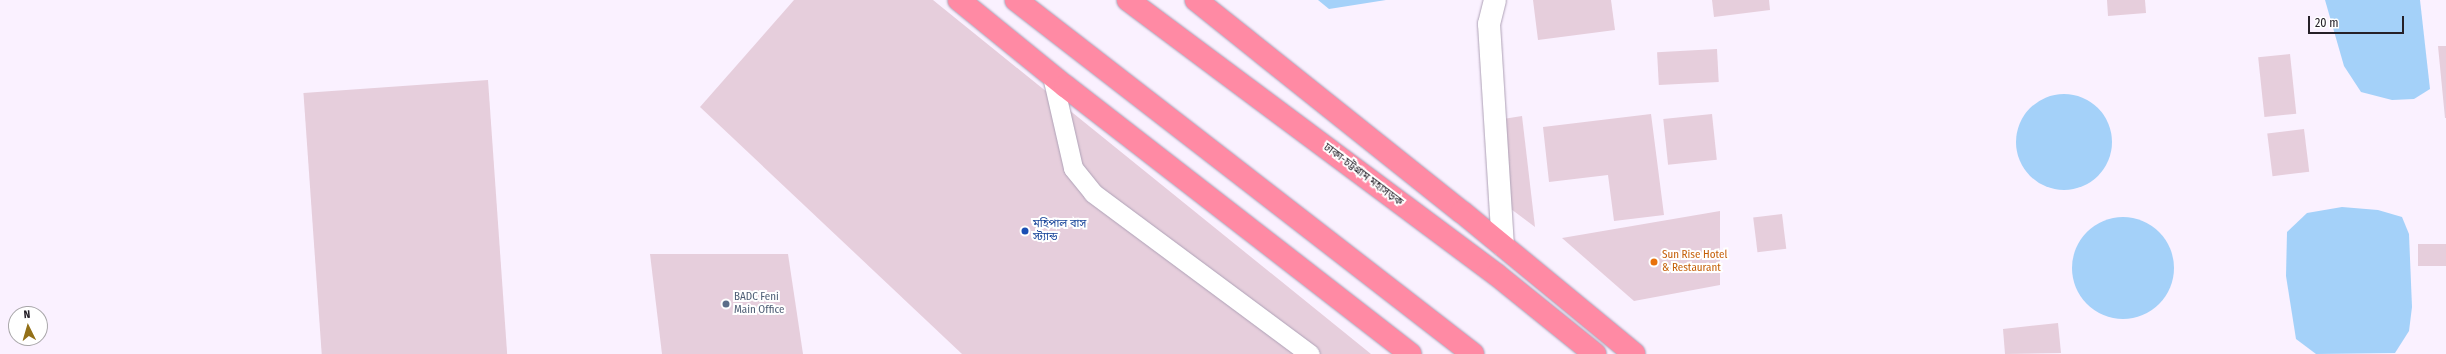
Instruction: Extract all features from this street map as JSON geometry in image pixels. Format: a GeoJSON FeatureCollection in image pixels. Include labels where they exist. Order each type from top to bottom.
{"type":"FeatureCollection","features":[{"type":"Feature","properties":{"kind":"highway"},"geometry":{"type":"LineString","coordinates":[[959,0],[1052,76],[1410,354]]}},
{"type":"Feature","properties":{"kind":"highway"},"geometry":{"type":"LineString","coordinates":[[1016,0],[1473,354]]}},
{"type":"Feature","properties":{"kind":"highway","name":"ঢাকা-চট্টগ্রাম মহাসড়ক"},"geometry":{"type":"LineString","coordinates":[[1128,0],[1496,275],[1595,354]]}},
{"type":"Feature","properties":{"kind":"highway"},"geometry":{"type":"LineString","coordinates":[[1196,0],[1503,246],[1634,354]]}},
{"type":"Feature","properties":{"kind":"street"},"geometry":{"type":"LineString","coordinates":[[1496,0],[1489,24],[1503,246]]}},
{"type":"Feature","properties":{"kind":"lane"},"geometry":{"type":"LineString","coordinates":[[1052,76],[1073,168],[1093,193],[1310,354]]}},
{"type":"Feature","properties":{"kind":"water"},"geometry":{"type":"Polygon","coordinates":[[[1318,0],[1386,0],[1329,9],[1318,0]]]}},
{"type":"Feature","properties":{"kind":"water"},"geometry":{"type":"Polygon","coordinates":[[[2325,0],[2420,0],[2430,89],[2414,99],[2392,100],[2361,92],[2344,66],[2325,0]]]}},
{"type":"Feature","properties":{"kind":"water"},"geometry":{"type":"Polygon","coordinates":[[[2064,94],[2082,98],[2098,108],[2108,124],[2112,142],[2108,160],[2098,176],[2082,186],[2064,190],[2046,186],[2030,176],[2020,160],[2016,142],[2020,124],[2030,108],[2046,98],[2064,94]]]}},
{"type":"Feature","properties":{"kind":"water"},"geometry":{"type":"Polygon","coordinates":[[[2342,207],[2378,210],[2402,217],[2409,234],[2412,307],[2409,331],[2395,353],[2316,354],[2296,339],[2286,276],[2287,232],[2307,213],[2342,207]]]}},
{"type":"Feature","properties":{"kind":"water"},"geometry":{"type":"Polygon","coordinates":[[[2123,217],[2142,221],[2159,232],[2170,249],[2174,268],[2170,287],[2159,304],[2142,315],[2123,319],[2104,315],[2087,304],[2076,287],[2072,268],[2076,249],[2087,232],[2104,221],[2123,217]]]}},
{"type":"Feature","properties":{"kind":"building","name":"মহিপাল বাস স্ট্যান্ড"},"geometry":{"type":"Polygon","coordinates":[[[794,0],[933,0],[1371,354],[962,354],[700,107],[794,0]]]}},
{"type":"Feature","properties":{"kind":"building"},"geometry":{"type":"Polygon","coordinates":[[[1533,0],[1611,0],[1615,30],[1538,40],[1533,0]]]}},
{"type":"Feature","properties":{"kind":"building"},"geometry":{"type":"Polygon","coordinates":[[[1712,0],[1769,0],[1770,10],[1714,17],[1712,0]]]}},
{"type":"Feature","properties":{"kind":"building"},"geometry":{"type":"Polygon","coordinates":[[[2107,0],[2145,0],[2146,13],[2108,16],[2107,0]]]}},
{"type":"Feature","properties":{"kind":"building"},"geometry":{"type":"Polygon","coordinates":[[[2438,46],[2446,46],[2446,118],[2445,118],[2438,46]]]}},
{"type":"Feature","properties":{"kind":"building"},"geometry":{"type":"Polygon","coordinates":[[[1717,49],[1719,82],[1659,85],[1657,52],[1717,49]]]}},
{"type":"Feature","properties":{"kind":"building"},"geometry":{"type":"Polygon","coordinates":[[[2290,54],[2296,114],[2264,117],[2258,57],[2290,54]]]}},
{"type":"Feature","properties":{"kind":"building"},"geometry":{"type":"Polygon","coordinates":[[[488,80],[507,354],[322,354],[303,93],[488,80]]]}},
{"type":"Feature","properties":{"kind":"building"},"geometry":{"type":"Polygon","coordinates":[[[1651,114],[1664,215],[1614,221],[1608,175],[1549,182],[1543,127],[1651,114]]]}},
{"type":"Feature","properties":{"kind":"building"},"geometry":{"type":"Polygon","coordinates":[[[1712,114],[1717,160],[1668,165],[1663,119],[1712,114]]]}},
{"type":"Feature","properties":{"kind":"building"},"geometry":{"type":"Polygon","coordinates":[[[1522,116],[1535,227],[1511,209],[1503,119],[1522,116]]]}},
{"type":"Feature","properties":{"kind":"building"},"geometry":{"type":"Polygon","coordinates":[[[2304,129],[2309,172],[2273,176],[2267,134],[2304,129]]]}},
{"type":"Feature","properties":{"kind":"building","name":"Sun Rise Hotel & Restaurant"},"geometry":{"type":"Polygon","coordinates":[[[1720,211],[1720,285],[1634,301],[1562,238],[1720,211]]]}},
{"type":"Feature","properties":{"kind":"building"},"geometry":{"type":"Polygon","coordinates":[[[1782,214],[1786,249],[1757,252],[1753,218],[1782,214]]]}},
{"type":"Feature","properties":{"kind":"building"},"geometry":{"type":"Polygon","coordinates":[[[2418,244],[2446,244],[2446,266],[2418,266],[2418,244]]]}},
{"type":"Feature","properties":{"kind":"building","name":"BADC Feni Main Office"},"geometry":{"type":"Polygon","coordinates":[[[650,254],[788,254],[803,354],[662,354],[650,254]]]}},
{"type":"Feature","properties":{"kind":"building"},"geometry":{"type":"Polygon","coordinates":[[[2058,323],[2061,353],[2005,354],[2003,329],[2058,323]]]}},
{"type":"Feature","properties":{"kind":"place","name":"মহিপাল বাস স্ট্যান্ড"},"geometry":{"type":"Point","coordinates":[1025,231]}},
{"type":"Feature","properties":{"kind":"place","name":"Sun Rise Hotel & Restaurant"},"geometry":{"type":"Point","coordinates":[1654,262]}},
{"type":"Feature","properties":{"kind":"place","name":"BADC Feni Main Office"},"geometry":{"type":"Point","coordinates":[726,304]}}]}
